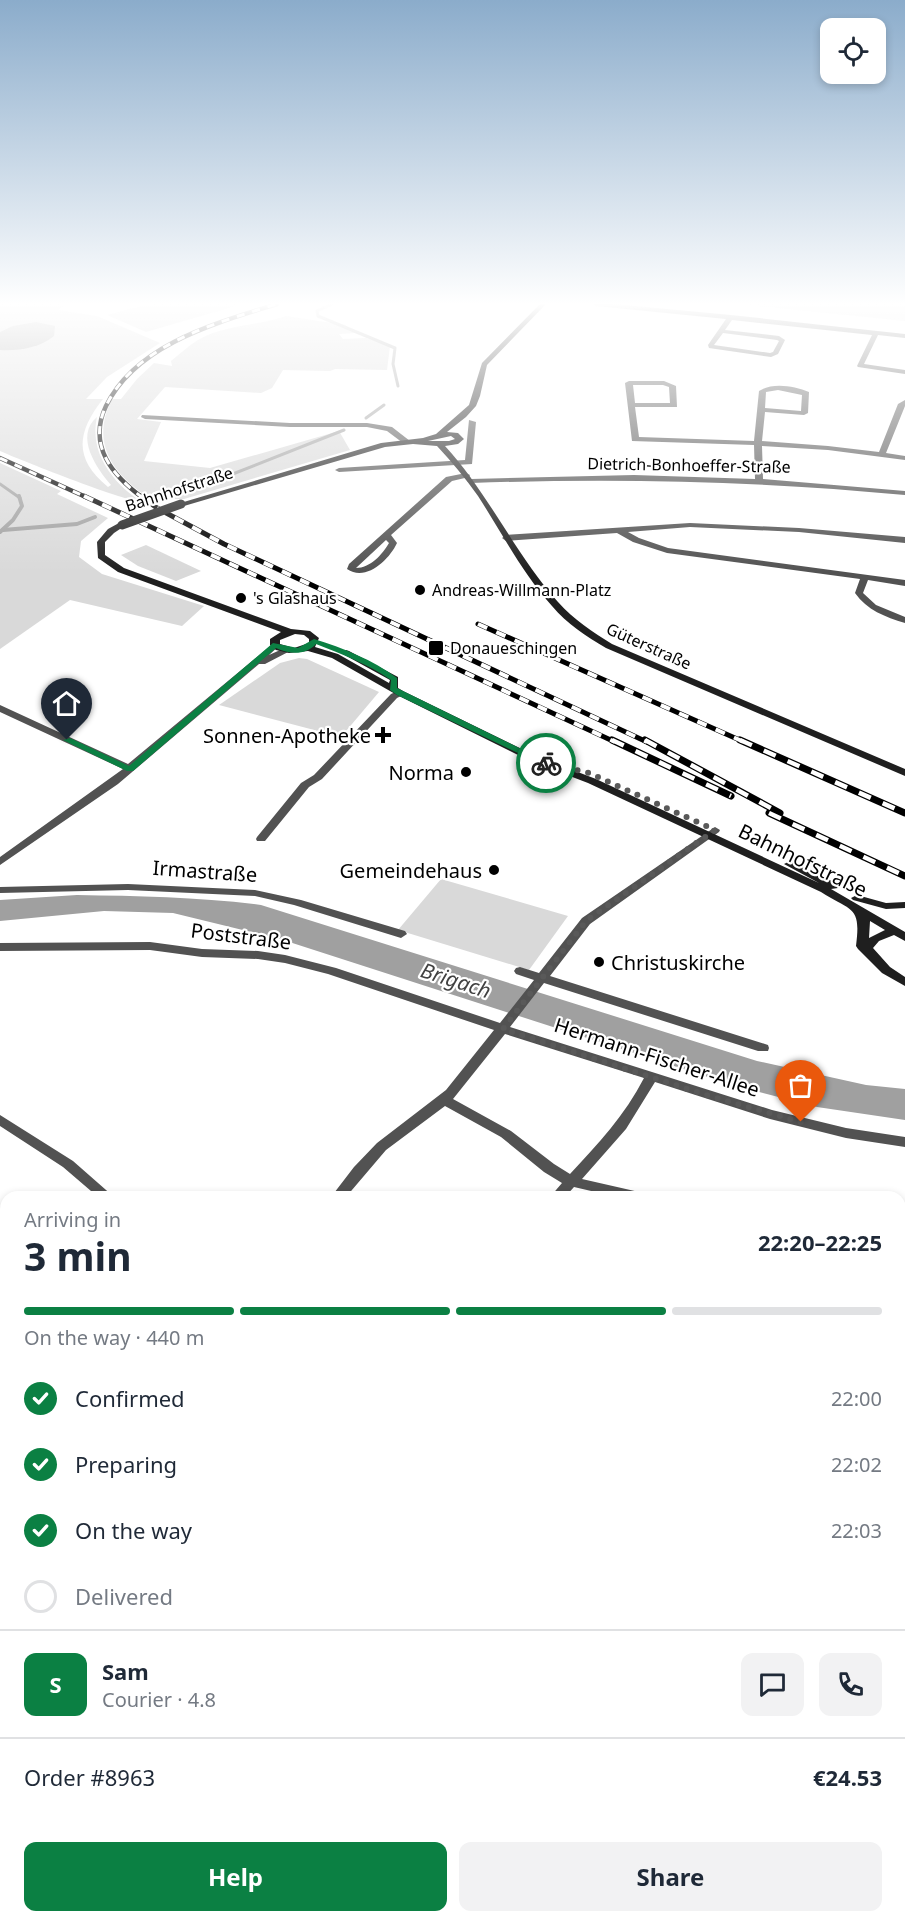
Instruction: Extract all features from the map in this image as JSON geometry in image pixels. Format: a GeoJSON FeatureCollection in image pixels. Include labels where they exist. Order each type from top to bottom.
{"type":"FeatureCollection","features":[{"type":"Feature","properties":{"kind":"main road"},"geometry":{"type":"LineString","coordinates":[[434,442],[475,401],[476,394]]}},
{"type":"Feature","properties":{"kind":"main road"},"geometry":{"type":"LineString","coordinates":[[440,434],[452,434],[457,421]]}},
{"type":"Feature","properties":{"kind":"main road","name":"Güterstraße"},"geometry":{"type":"LineString","coordinates":[[452,434],[460,439],[451,444],[456,460]]}},
{"type":"Feature","properties":{"kind":"main road","name":"Bahnhofstraße"},"geometry":{"type":"LineString","coordinates":[[451,444],[403,438],[182,504],[111,531],[101,542],[100,556],[108,563],[143,579],[290,632],[307,633],[311,635],[311,645],[350,655],[386,673],[395,679],[397,691],[549,765],[592,781],[819,878],[901,933]]}},
{"type":"Feature","properties":{"kind":"main road","name":"Güterstraße"},"geometry":{"type":"LineString","coordinates":[[434,442],[456,460],[506,538],[553,601],[579,629],[595,639],[905,773]]}},
{"type":"Feature","properties":{"kind":"main road","name":"Bahnhofstraße"},"geometry":{"type":"LineString","coordinates":[[247,616],[287,650]]}},
{"type":"Feature","properties":{"kind":"main road"},"geometry":{"type":"LineString","coordinates":[[276,641],[290,632]]}},
{"type":"Feature","properties":{"kind":"main road"},"geometry":{"type":"LineString","coordinates":[[287,650],[311,645]]}},
{"type":"Feature","properties":{"kind":"main road"},"geometry":{"type":"LineString","coordinates":[[856,902],[886,906],[905,905]]}},
{"type":"Feature","properties":{"kind":"main road"},"geometry":{"type":"LineString","coordinates":[[856,902],[865,923],[862,946],[886,970],[905,982]]}},
{"type":"Feature","properties":{"kind":"main road"},"geometry":{"type":"LineString","coordinates":[[868,952],[867,948],[875,938],[901,933]]}},
{"type":"Feature","properties":{"kind":"street"},"geometry":{"type":"LineString","coordinates":[[630,394],[636,439],[758,443],[905,458]]}},
{"type":"Feature","properties":{"kind":"street"},"geometry":{"type":"LineString","coordinates":[[632,405],[674,405],[673,394]]}},
{"type":"Feature","properties":{"kind":"street"},"geometry":{"type":"LineString","coordinates":[[759,480],[758,443],[763,394]]}},
{"type":"Feature","properties":{"kind":"street"},"geometry":{"type":"LineString","coordinates":[[761,410],[804,412],[805,394]]}},
{"type":"Feature","properties":{"kind":"street"},"geometry":{"type":"LineString","coordinates":[[882,454],[905,402]]}},
{"type":"Feature","properties":{"kind":"street"},"geometry":{"type":"LineString","coordinates":[[145,417],[290,425],[367,425],[389,429],[403,438]]}},
{"type":"Feature","properties":{"kind":"street"},"geometry":{"type":"LineString","coordinates":[[339,470],[456,460],[469,462],[472,422]]}},
{"type":"Feature","properties":{"kind":"street"},"geometry":{"type":"LineString","coordinates":[[895,423],[905,424]]}},
{"type":"Feature","properties":{"kind":"street","name":"Dietrich-Bonhoeffer-Straße"},"geometry":{"type":"LineString","coordinates":[[469,478],[646,476],[759,480],[905,493]]}},
{"type":"Feature","properties":{"kind":"street"},"geometry":{"type":"LineString","coordinates":[[387,535],[393,546],[368,569],[358,572],[351,569],[352,566],[449,479],[469,478]]}},
{"type":"Feature","properties":{"kind":"street"},"geometry":{"type":"LineString","coordinates":[[506,538],[690,525],[865,535],[905,540]]}},
{"type":"Feature","properties":{"kind":"street"},"geometry":{"type":"LineString","coordinates":[[617,529],[636,540],[667,550],[905,583]]}},
{"type":"Feature","properties":{"kind":"street"},"geometry":{"type":"LineString","coordinates":[[865,577],[859,593],[862,598],[876,608],[905,620]]}},
{"type":"Feature","properties":{"kind":"street"},"geometry":{"type":"LineString","coordinates":[[0,862],[94,798],[130,770],[250,668],[276,641]]}},
{"type":"Feature","properties":{"kind":"street"},"geometry":{"type":"LineString","coordinates":[[250,668],[287,650]]}},
{"type":"Feature","properties":{"kind":"street"},"geometry":{"type":"LineString","coordinates":[[261,839],[305,785],[318,777],[397,691]]}},
{"type":"Feature","properties":{"kind":"street"},"geometry":{"type":"LineString","coordinates":[[0,708],[130,770]]}},
{"type":"Feature","properties":{"kind":"street"},"geometry":{"type":"LineString","coordinates":[[343,1191],[368,1158],[399,1131],[445,1100],[586,921],[711,833]]}},
{"type":"Feature","properties":{"kind":"street","name":"Irmastraße"},"geometry":{"type":"LineString","coordinates":[[0,890],[128,887],[255,892],[297,902],[401,934]]}},
{"type":"Feature","properties":{"kind":"street","name":"Poststraße"},"geometry":{"type":"LineString","coordinates":[[0,947],[150,946],[202,953],[276,958],[332,971],[503,1029]]}},
{"type":"Feature","properties":{"kind":"street"},"geometry":{"type":"LineString","coordinates":[[520,971],[538,981],[763,1048]]}},
{"type":"Feature","properties":{"kind":"street","name":"Hermann-Fischer-Allee"},"geometry":{"type":"LineString","coordinates":[[503,1029],[801,1122],[846,1133],[905,1142]]}},
{"type":"Feature","properties":{"kind":"street"},"geometry":{"type":"LineString","coordinates":[[562,1191],[623,1124],[644,1093],[651,1077]]}},
{"type":"Feature","properties":{"kind":"street"},"geometry":{"type":"LineString","coordinates":[[445,1100],[506,1134],[549,1168],[570,1181],[613,1191]]}},
{"type":"Feature","properties":{"kind":"street"},"geometry":{"type":"LineString","coordinates":[[0,1120],[68,1164],[100,1191]]}},
{"type":"Feature","properties":{"kind":"shaded area"},"geometry":{"type":"Polygon","coordinates":[[[0,394],[91,394],[86,399],[103,399],[94,411],[84,434],[84,455],[89,466],[108,487],[111,485],[94,461],[88,443],[90,425],[97,417],[96,442],[105,465],[120,485],[140,501],[95,488],[0,451],[0,394]]]}},
{"type":"Feature","properties":{"kind":"shaded area"},"geometry":{"type":"Polygon","coordinates":[[[125,394],[159,394],[137,419],[161,422],[144,461],[210,468],[339,431],[350,450],[184,499],[169,499],[156,503],[129,483],[119,472],[110,460],[105,446],[103,432],[105,416],[112,399],[121,399],[125,394]]]}},
{"type":"Feature","properties":{"kind":"shaded area"},"geometry":{"type":"Polygon","coordinates":[[[0,463],[61,491],[57,494],[108,518],[81,541],[79,557],[102,574],[204,606],[182,626],[70,600],[0,649],[0,463]]]}},
{"type":"Feature","properties":{"kind":"shaded area"},"geometry":{"type":"Polygon","coordinates":[[[146,545],[201,571],[176,581],[138,566],[121,555],[146,545]]]}},
{"type":"Feature","properties":{"kind":"shaded area"},"geometry":{"type":"Polygon","coordinates":[[[299,658],[307,659],[379,692],[341,737],[219,705],[280,663],[299,658]]]}},
{"type":"Feature","properties":{"kind":"shaded area"},"geometry":{"type":"Polygon","coordinates":[[[441,879],[568,916],[529,970],[398,930],[441,879]]]}},
{"type":"Feature","properties":{"kind":"water","name":"Brigach"},"geometry":{"type":"Polygon","coordinates":[[[77,895],[146,896],[261,905],[757,1061],[866,1085],[905,1089],[905,1120],[817,1107],[736,1086],[280,939],[173,913],[104,911],[0,921],[0,900],[77,895]]]}},
{"type":"Feature","properties":{"kind":"waterway"},"geometry":{"type":"LineString","coordinates":[[366,418],[384,405]]}},
{"type":"Feature","properties":{"kind":"waterway"},"geometry":{"type":"LineString","coordinates":[[164,494],[220,479],[344,430]]}},
{"type":"Feature","properties":{"kind":"waterway"},"geometry":{"type":"LineString","coordinates":[[0,484],[19,498]]}},
{"type":"Feature","properties":{"kind":"waterway"},"geometry":{"type":"LineString","coordinates":[[0,532],[13,520],[22,506],[19,498]]}},
{"type":"Feature","properties":{"kind":"waterway"},"geometry":{"type":"LineString","coordinates":[[3,530],[77,524],[95,517]]}},
{"type":"Feature","properties":{"kind":"railway"},"geometry":{"type":"LineString","coordinates":[[114,394],[101,421],[101,447],[113,470],[143,498]]}},
{"type":"Feature","properties":{"kind":"railway"},"geometry":{"type":"LineString","coordinates":[[0,458],[88,498]]}},
{"type":"Feature","properties":{"kind":"railway"},"geometry":{"type":"LineString","coordinates":[[84,496],[615,742]]}},
{"type":"Feature","properties":{"kind":"railway"},"geometry":{"type":"LineString","coordinates":[[141,496],[157,508],[224,544],[647,742]]}},
{"type":"Feature","properties":{"kind":"railway"},"geometry":{"type":"LineString","coordinates":[[478,624],[744,742]]}},
{"type":"Feature","properties":{"kind":"railway"},"geometry":{"type":"LineString","coordinates":[[612,740],[731,796]]}},
{"type":"Feature","properties":{"kind":"railway"},"geometry":{"type":"LineString","coordinates":[[645,740],[780,813]]}},
{"type":"Feature","properties":{"kind":"railway"},"geometry":{"type":"LineString","coordinates":[[740,740],[905,813]]}},
{"type":"Feature","properties":{"kind":"railway"},"geometry":{"type":"LineString","coordinates":[[769,813],[905,876]]}},
{"type":"Feature","properties":{"kind":"way so far"},"geometry":{"type":"LineString","coordinates":[[546,763],[589,773],[715,830],[586,921],[541,976],[503,1029],[706,1095],[801,1122]]}},
{"type":"Feature","properties":{"kind":"place","name":"Andreas-Willmann-Platz"},"geometry":{"type":"Point","coordinates":[420,590]}},
{"type":"Feature","properties":{"kind":"place","name":"'s Glashaus"},"geometry":{"type":"Point","coordinates":[241,598]}},
{"type":"Feature","properties":{"kind":"place","name":"Donaueschingen"},"geometry":{"type":"Point","coordinates":[436,648]}},
{"type":"Feature","properties":{"kind":"place","name":"Sonnen-Apotheke"},"geometry":{"type":"Point","coordinates":[383,735]}},
{"type":"Feature","properties":{"kind":"place","name":"Norma"},"geometry":{"type":"Point","coordinates":[466,772]}},
{"type":"Feature","properties":{"kind":"place","name":"Gemeindehaus"},"geometry":{"type":"Point","coordinates":[494,870]}},
{"type":"Feature","properties":{"kind":"place","name":"Christuskirche"},"geometry":{"type":"Point","coordinates":[599,962]}},
{"type":"Feature","properties":{"kind":"route"},"geometry":{"type":"LineString","coordinates":[[67,740],[130,770],[275,645],[287,650],[298,651],[308,648],[314,641],[350,655],[386,673],[395,679],[393,689],[400,693],[546,763]]}}]}
